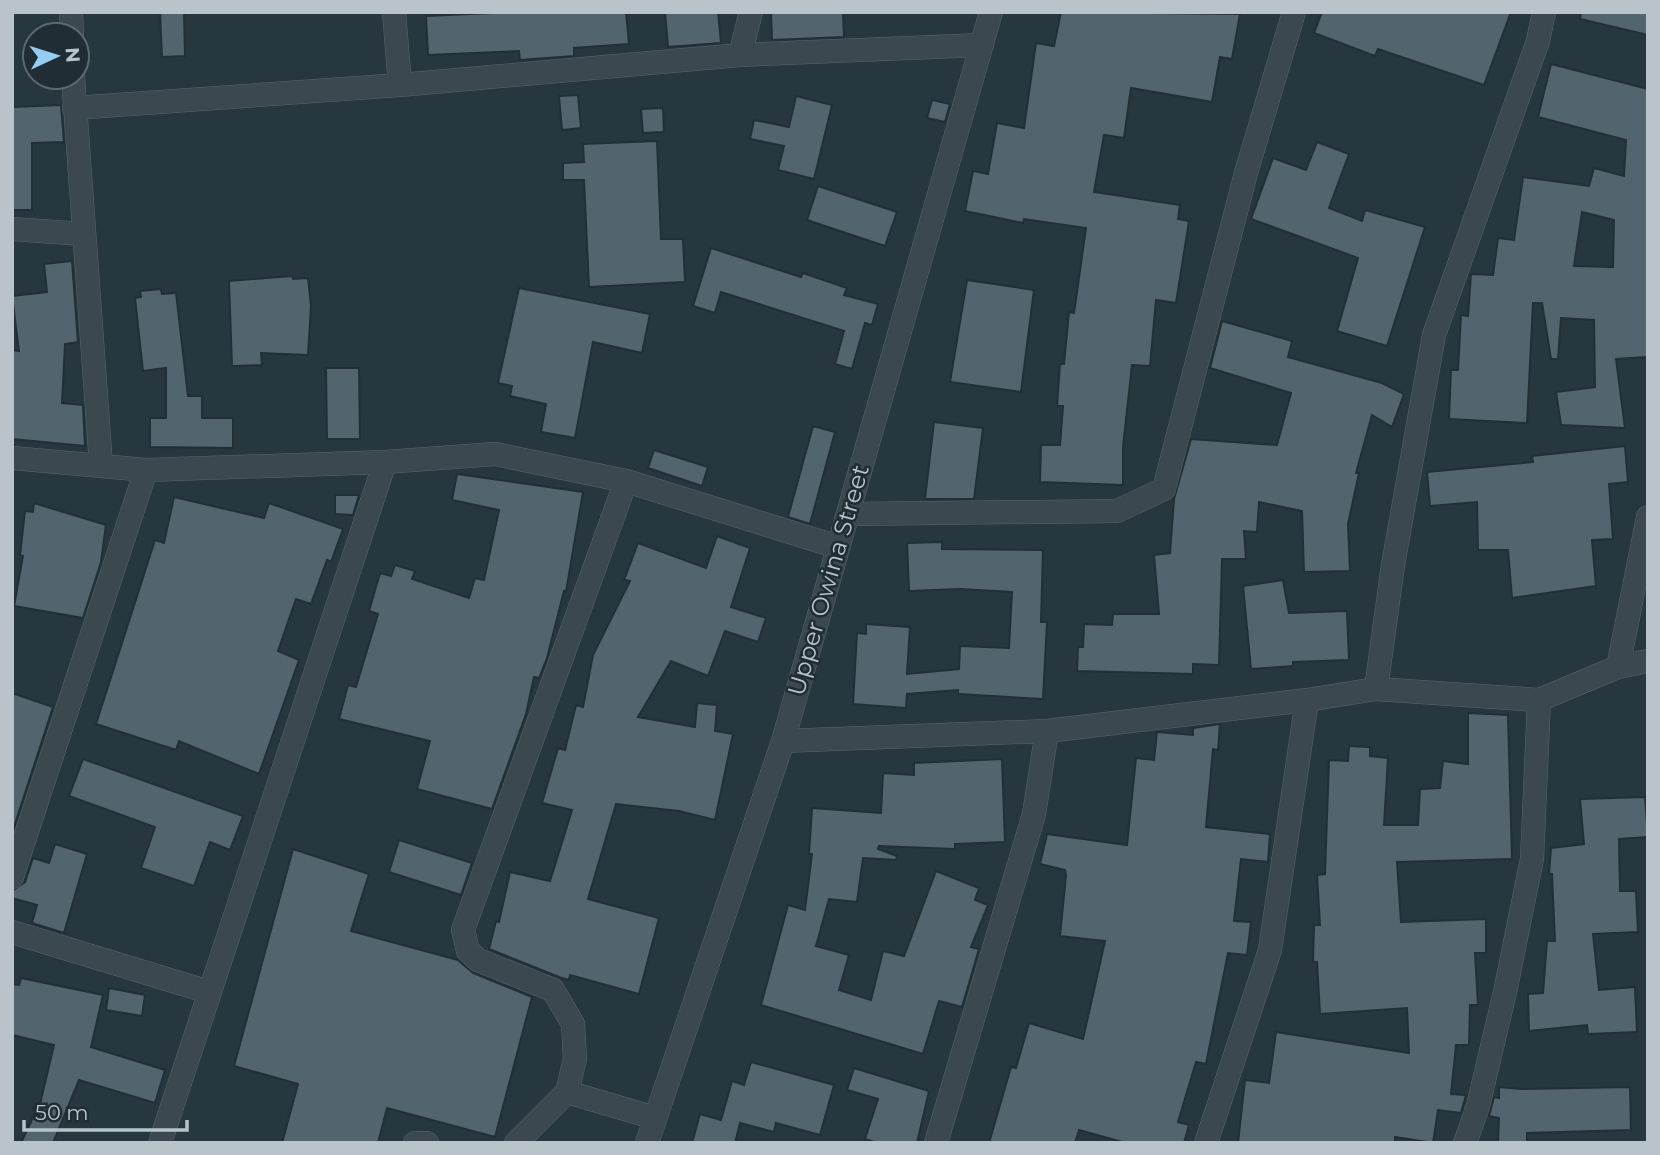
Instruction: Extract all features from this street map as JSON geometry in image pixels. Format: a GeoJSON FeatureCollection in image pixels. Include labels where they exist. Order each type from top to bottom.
{"type":"FeatureCollection","features":[{"type":"Feature","properties":{"kind":"street"},"geometry":{"type":"LineString","coordinates":[[394,12],[400,85]]}},
{"type":"Feature","properties":{"kind":"street"},"geometry":{"type":"LineString","coordinates":[[740,55],[751,12]]}},
{"type":"Feature","properties":{"kind":"street","name":"Upper Owina Street"},"geometry":{"type":"LineString","coordinates":[[647,1143],[782,741],[991,12]]}},
{"type":"Feature","properties":{"kind":"street"},"geometry":{"type":"LineString","coordinates":[[848,514],[1117,511],[1164,489],[1246,173],[1294,12]]}},
{"type":"Feature","properties":{"kind":"street"},"geometry":{"type":"LineString","coordinates":[[1376,689],[1393,565],[1434,335],[1538,41],[1544,12]]}},
{"type":"Feature","properties":{"kind":"street"},"geometry":{"type":"LineString","coordinates":[[75,108],[400,85],[740,55],[982,44]]}},
{"type":"Feature","properties":{"kind":"street"},"geometry":{"type":"LineString","coordinates":[[74,91],[100,465]]}},
{"type":"Feature","properties":{"kind":"street"},"geometry":{"type":"LineString","coordinates":[[12,229],[83,234]]}},
{"type":"Feature","properties":{"kind":"street"},"geometry":{"type":"LineString","coordinates":[[12,458],[146,470],[385,462],[495,454],[626,481],[838,547]]}},
{"type":"Feature","properties":{"kind":"street"},"geometry":{"type":"LineString","coordinates":[[160,1143],[385,462]]}},
{"type":"Feature","properties":{"kind":"street"},"geometry":{"type":"LineString","coordinates":[[12,877],[146,470]]}},
{"type":"Feature","properties":{"kind":"street"},"geometry":{"type":"LineString","coordinates":[[516,1143],[567,1092],[575,1059],[573,1024],[553,990],[478,960],[468,951],[463,929],[626,481]]}},
{"type":"Feature","properties":{"kind":"street"},"geometry":{"type":"LineString","coordinates":[[1618,667],[1648,517]]}},
{"type":"Feature","properties":{"kind":"street"},"geometry":{"type":"LineString","coordinates":[[782,741],[1047,731],[1307,700],[1376,689],[1539,700],[1618,667],[1648,661]]}},
{"type":"Feature","properties":{"kind":"street"},"geometry":{"type":"LineString","coordinates":[[1206,1143],[1270,950],[1307,700]]}},
{"type":"Feature","properties":{"kind":"street"},"geometry":{"type":"LineString","coordinates":[[1465,1143],[1478,1106],[1505,992],[1532,859],[1539,700]]}},
{"type":"Feature","properties":{"kind":"street"},"geometry":{"type":"LineString","coordinates":[[936,1143],[1034,814],[1047,731]]}},
{"type":"Feature","properties":{"kind":"street"},"geometry":{"type":"LineString","coordinates":[[12,932],[209,992]]}},
{"type":"Feature","properties":{"kind":"street"},"geometry":{"type":"LineString","coordinates":[[567,1092],[655,1118]]}},
{"type":"Feature","properties":{"kind":"street"},"geometry":{"type":"LineString","coordinates":[[415,1143],[428,1143]]}},
{"type":"Feature","properties":{"kind":"building"},"geometry":{"type":"Polygon","coordinates":[[[160,12],[184,12],[185,56],[162,57],[160,12]]]}},
{"type":"Feature","properties":{"kind":"building"},"geometry":{"type":"Polygon","coordinates":[[[514,12],[626,12],[629,44],[574,48],[574,56],[520,60],[519,51],[428,55],[426,16],[514,12]]]}},
{"type":"Feature","properties":{"kind":"building"},"geometry":{"type":"Polygon","coordinates":[[[665,12],[718,12],[721,43],[668,47],[665,12]]]}},
{"type":"Feature","properties":{"kind":"building"},"geometry":{"type":"Polygon","coordinates":[[[771,12],[843,12],[844,37],[772,40],[771,12]]]}},
{"type":"Feature","properties":{"kind":"building"},"geometry":{"type":"Polygon","coordinates":[[[1061,12],[1240,14],[1232,59],[1220,57],[1212,102],[1131,88],[1124,138],[1104,135],[1094,192],[1180,205],[1178,219],[1189,221],[1176,303],[1156,300],[1150,366],[1132,365],[1123,447],[1123,485],[1040,482],[1041,445],[1060,445],[1063,406],[1057,406],[1060,364],[1064,364],[1069,312],[1074,313],[1086,228],[1024,219],[1023,223],[965,211],[973,171],[988,174],[997,123],[1024,128],[1036,43],[1054,46],[1061,12]]]}},
{"type":"Feature","properties":{"kind":"building"},"geometry":{"type":"Polygon","coordinates":[[[1322,12],[1511,12],[1484,85],[1378,49],[1375,56],[1314,33],[1322,12]]]}},
{"type":"Feature","properties":{"kind":"building"},"geometry":{"type":"Polygon","coordinates":[[[1581,12],[1648,12],[1648,35],[1580,19],[1581,12]]]}},
{"type":"Feature","properties":{"kind":"building"},"geometry":{"type":"Polygon","coordinates":[[[1551,64],[1648,89],[1648,357],[1616,359],[1625,428],[1561,425],[1556,392],[1595,387],[1594,320],[1561,318],[1558,359],[1551,359],[1542,303],[1533,303],[1527,423],[1449,419],[1451,370],[1458,370],[1461,315],[1468,316],[1471,274],[1493,275],[1498,238],[1514,240],[1523,177],[1589,186],[1594,168],[1624,176],[1626,140],[1538,117],[1551,64]],[[1582,212],[1574,266],[1613,267],[1614,220],[1582,212]]]}},
{"type":"Feature","properties":{"kind":"building"},"geometry":{"type":"Polygon","coordinates":[[[578,95],[581,128],[562,130],[559,96],[578,95]]]}},
{"type":"Feature","properties":{"kind":"building"},"geometry":{"type":"Polygon","coordinates":[[[796,96],[832,105],[814,179],[778,170],[784,146],[750,139],[754,120],[789,127],[796,96]]]}},
{"type":"Feature","properties":{"kind":"building"},"geometry":{"type":"Polygon","coordinates":[[[932,100],[950,104],[945,122],[927,118],[932,100]]]}},
{"type":"Feature","properties":{"kind":"building"},"geometry":{"type":"Polygon","coordinates":[[[61,105],[64,142],[32,143],[32,210],[12,210],[12,107],[61,105]]]}},
{"type":"Feature","properties":{"kind":"building"},"geometry":{"type":"Polygon","coordinates":[[[663,108],[664,132],[643,133],[641,109],[663,108]]]}},
{"type":"Feature","properties":{"kind":"building"},"geometry":{"type":"Polygon","coordinates":[[[657,141],[661,239],[683,239],[685,282],[589,287],[584,180],[563,180],[563,163],[584,162],[583,144],[657,141]]]}},
{"type":"Feature","properties":{"kind":"building"},"geometry":{"type":"Polygon","coordinates":[[[1317,142],[1349,154],[1329,208],[1362,221],[1365,210],[1425,227],[1387,346],[1337,331],[1358,258],[1251,219],[1273,158],[1306,170],[1317,142]]]}},
{"type":"Feature","properties":{"kind":"building"},"geometry":{"type":"Polygon","coordinates":[[[818,186],[897,212],[885,246],[807,220],[818,186]]]}},
{"type":"Feature","properties":{"kind":"building"},"geometry":{"type":"Polygon","coordinates":[[[711,248],[801,277],[803,273],[847,288],[844,295],[878,304],[872,325],[865,323],[852,369],[835,364],[844,331],[721,292],[715,313],[693,306],[711,248]]]}},
{"type":"Feature","properties":{"kind":"building"},"geometry":{"type":"Polygon","coordinates":[[[72,261],[78,342],[65,344],[62,403],[83,405],[85,446],[12,439],[12,350],[19,351],[12,296],[47,292],[44,264],[72,261]]]}},
{"type":"Feature","properties":{"kind":"building"},"geometry":{"type":"Polygon","coordinates":[[[292,276],[293,279],[308,278],[311,306],[308,355],[261,353],[262,365],[232,366],[229,281],[292,276]]]}},
{"type":"Feature","properties":{"kind":"building"},"geometry":{"type":"Polygon","coordinates":[[[967,280],[1034,290],[1021,392],[950,382],[967,280]]]}},
{"type":"Feature","properties":{"kind":"building"},"geometry":{"type":"Polygon","coordinates":[[[519,288],[650,314],[642,353],[593,342],[575,438],[541,432],[546,404],[510,396],[512,386],[498,383],[519,288]]]}},
{"type":"Feature","properties":{"kind":"building"},"geometry":{"type":"Polygon","coordinates":[[[161,289],[162,294],[176,293],[188,396],[202,396],[202,418],[233,418],[233,448],[150,447],[150,418],[166,418],[166,368],[143,371],[135,298],[141,297],[140,291],[161,289]]]}},
{"type":"Feature","properties":{"kind":"building"},"geometry":{"type":"Polygon","coordinates":[[[1222,321],[1292,341],[1288,357],[1382,383],[1404,394],[1392,427],[1372,415],[1356,473],[1359,473],[1348,524],[1350,571],[1304,572],[1302,511],[1259,502],[1257,532],[1244,531],[1246,559],[1222,559],[1219,665],[1193,664],[1193,674],[1077,671],[1078,647],[1083,647],[1084,624],[1112,625],[1113,614],[1159,614],[1154,555],[1170,553],[1174,499],[1191,439],[1277,445],[1291,393],[1210,368],[1222,321]]]}},
{"type":"Feature","properties":{"kind":"building"},"geometry":{"type":"Polygon","coordinates":[[[326,368],[359,368],[360,439],[327,439],[326,368]]]}},
{"type":"Feature","properties":{"kind":"building"},"geometry":{"type":"Polygon","coordinates":[[[934,422],[983,428],[974,499],[925,499],[934,422]]]}},
{"type":"Feature","properties":{"kind":"building"},"geometry":{"type":"Polygon","coordinates":[[[813,426],[835,432],[810,524],[788,517],[813,426]]]}},
{"type":"Feature","properties":{"kind":"building"},"geometry":{"type":"Polygon","coordinates":[[[1625,446],[1628,482],[1609,484],[1613,539],[1592,540],[1596,586],[1512,598],[1508,550],[1478,550],[1477,502],[1430,506],[1427,472],[1533,462],[1532,456],[1625,446]]]}},
{"type":"Feature","properties":{"kind":"building"},"geometry":{"type":"Polygon","coordinates":[[[654,450],[708,467],[702,486],[648,468],[654,450]]]}},
{"type":"Feature","properties":{"kind":"building"},"geometry":{"type":"Polygon","coordinates":[[[457,474],[583,492],[566,592],[564,591],[547,658],[539,678],[534,677],[526,714],[492,809],[417,789],[430,741],[339,719],[348,685],[356,687],[378,614],[369,611],[380,573],[391,576],[395,565],[415,571],[412,579],[469,598],[475,578],[484,580],[499,510],[452,500],[457,474]]]}},
{"type":"Feature","properties":{"kind":"building"},"geometry":{"type":"Polygon","coordinates":[[[335,495],[359,495],[353,515],[335,514],[335,495]]]}},
{"type":"Feature","properties":{"kind":"building"},"geometry":{"type":"Polygon","coordinates":[[[174,497],[264,518],[269,503],[343,529],[331,562],[327,560],[311,604],[296,599],[278,651],[299,660],[259,774],[179,741],[176,750],[96,724],[155,540],[164,543],[174,497]]]}},
{"type":"Feature","properties":{"kind":"building"},"geometry":{"type":"Polygon","coordinates":[[[34,503],[106,525],[101,562],[83,618],[14,606],[23,556],[20,555],[25,511],[33,512],[34,503]]]}},
{"type":"Feature","properties":{"kind":"building"},"geometry":{"type":"Polygon","coordinates":[[[717,536],[750,548],[731,607],[766,618],[758,642],[725,631],[708,676],[671,661],[638,717],[695,727],[697,703],[717,705],[715,731],[733,734],[715,820],[679,811],[616,804],[588,899],[659,918],[639,994],[570,975],[569,980],[559,977],[489,949],[496,921],[499,922],[510,872],[550,881],[572,810],[542,803],[558,748],[565,750],[576,705],[583,707],[593,655],[630,581],[624,580],[638,543],[706,568],[717,536]]]}},
{"type":"Feature","properties":{"kind":"building"},"geometry":{"type":"Polygon","coordinates":[[[942,542],[942,549],[1043,550],[1041,622],[1047,622],[1043,699],[958,694],[958,690],[907,694],[906,708],[853,704],[857,633],[866,634],[866,624],[910,627],[907,674],[959,669],[960,646],[1009,648],[1012,592],[960,589],[909,591],[907,543],[942,542]]]}},
{"type":"Feature","properties":{"kind":"building"},"geometry":{"type":"Polygon","coordinates":[[[1283,580],[1289,613],[1347,611],[1349,660],[1293,662],[1293,666],[1251,669],[1243,586],[1283,580]]]}},
{"type":"Feature","properties":{"kind":"building"},"geometry":{"type":"Polygon","coordinates":[[[12,693],[53,707],[14,827],[12,827],[12,693]]]}},
{"type":"Feature","properties":{"kind":"building"},"geometry":{"type":"Polygon","coordinates":[[[1468,713],[1508,715],[1512,859],[1397,862],[1401,922],[1486,919],[1486,953],[1475,953],[1478,1005],[1470,1005],[1469,1045],[1456,1045],[1451,1094],[1466,1095],[1461,1113],[1438,1110],[1433,1143],[1395,1137],[1395,1143],[1238,1143],[1245,1080],[1269,1083],[1276,1032],[1409,1053],[1407,1008],[1320,1014],[1317,962],[1313,962],[1314,925],[1320,925],[1317,875],[1325,874],[1329,760],[1348,761],[1349,746],[1370,747],[1370,756],[1388,758],[1384,825],[1418,825],[1420,789],[1440,788],[1443,761],[1468,764],[1468,713]]]}},
{"type":"Feature","properties":{"kind":"building"},"geometry":{"type":"Polygon","coordinates":[[[1220,724],[1218,750],[1213,749],[1206,827],[1270,834],[1268,862],[1241,859],[1234,921],[1251,922],[1247,955],[1228,953],[1206,1064],[1196,1062],[1178,1122],[1189,1125],[1184,1143],[1126,1143],[1079,1130],[1075,1143],[989,1143],[1011,1067],[1016,1068],[1029,1023],[1083,1039],[1105,941],[1060,936],[1066,875],[1065,870],[1040,864],[1047,834],[1127,845],[1136,758],[1154,760],[1157,732],[1193,735],[1193,728],[1220,724]]]}},
{"type":"Feature","properties":{"kind":"building"},"geometry":{"type":"Polygon","coordinates":[[[83,759],[243,816],[230,850],[210,842],[194,886],[141,868],[155,827],[69,796],[83,759]]]}},
{"type":"Feature","properties":{"kind":"building"},"geometry":{"type":"Polygon","coordinates":[[[1002,759],[1005,842],[955,844],[955,849],[879,846],[878,849],[897,856],[896,860],[863,858],[857,902],[829,899],[816,946],[849,955],[839,990],[871,1000],[883,951],[904,956],[936,871],[979,888],[975,900],[988,905],[971,947],[979,949],[962,1007],[939,1001],[923,1054],[761,1005],[788,905],[805,910],[812,854],[809,854],[812,808],[881,813],[883,773],[914,775],[914,763],[1002,759]]]}},
{"type":"Feature","properties":{"kind":"building"},"geometry":{"type":"Polygon","coordinates":[[[1645,797],[1648,837],[1619,839],[1620,891],[1636,891],[1638,932],[1593,934],[1599,990],[1635,987],[1637,1032],[1588,1034],[1587,1025],[1529,1031],[1528,994],[1543,993],[1547,941],[1555,941],[1552,874],[1549,874],[1551,848],[1584,844],[1580,799],[1645,797]]]}},
{"type":"Feature","properties":{"kind":"building"},"geometry":{"type":"Polygon","coordinates":[[[399,840],[472,863],[461,895],[389,872],[399,840]]]}},
{"type":"Feature","properties":{"kind":"building"},"geometry":{"type":"Polygon","coordinates":[[[55,844],[87,854],[64,933],[32,923],[37,905],[12,898],[12,891],[25,882],[33,858],[49,863],[55,844]]]}},
{"type":"Feature","properties":{"kind":"building"},"geometry":{"type":"Polygon","coordinates":[[[293,849],[369,874],[351,931],[458,960],[473,973],[532,997],[495,1137],[387,1108],[378,1143],[282,1143],[298,1084],[234,1066],[293,849]]]}},
{"type":"Feature","properties":{"kind":"building"},"geometry":{"type":"Polygon","coordinates":[[[21,978],[103,995],[91,1047],[165,1070],[155,1103],[79,1080],[53,1143],[21,1143],[41,1100],[54,1045],[12,1035],[12,984],[19,985],[21,978]]]}},
{"type":"Feature","properties":{"kind":"building"},"geometry":{"type":"Polygon","coordinates":[[[109,988],[145,995],[142,1016],[106,1010],[109,988]]]}},
{"type":"Feature","properties":{"kind":"building"},"geometry":{"type":"Polygon","coordinates":[[[751,1062],[834,1085],[820,1135],[776,1123],[774,1132],[740,1123],[735,1143],[692,1143],[700,1114],[721,1120],[732,1081],[744,1085],[751,1062]]]}},
{"type":"Feature","properties":{"kind":"building"},"geometry":{"type":"Polygon","coordinates":[[[854,1068],[929,1091],[917,1143],[877,1143],[865,1139],[878,1099],[847,1090],[854,1068]]]}},
{"type":"Feature","properties":{"kind":"building"},"geometry":{"type":"Polygon","coordinates":[[[1499,1087],[1630,1087],[1631,1130],[1527,1133],[1527,1143],[1498,1143],[1499,1118],[1489,1116],[1494,1097],[1499,1098],[1499,1087]]]}}]}
